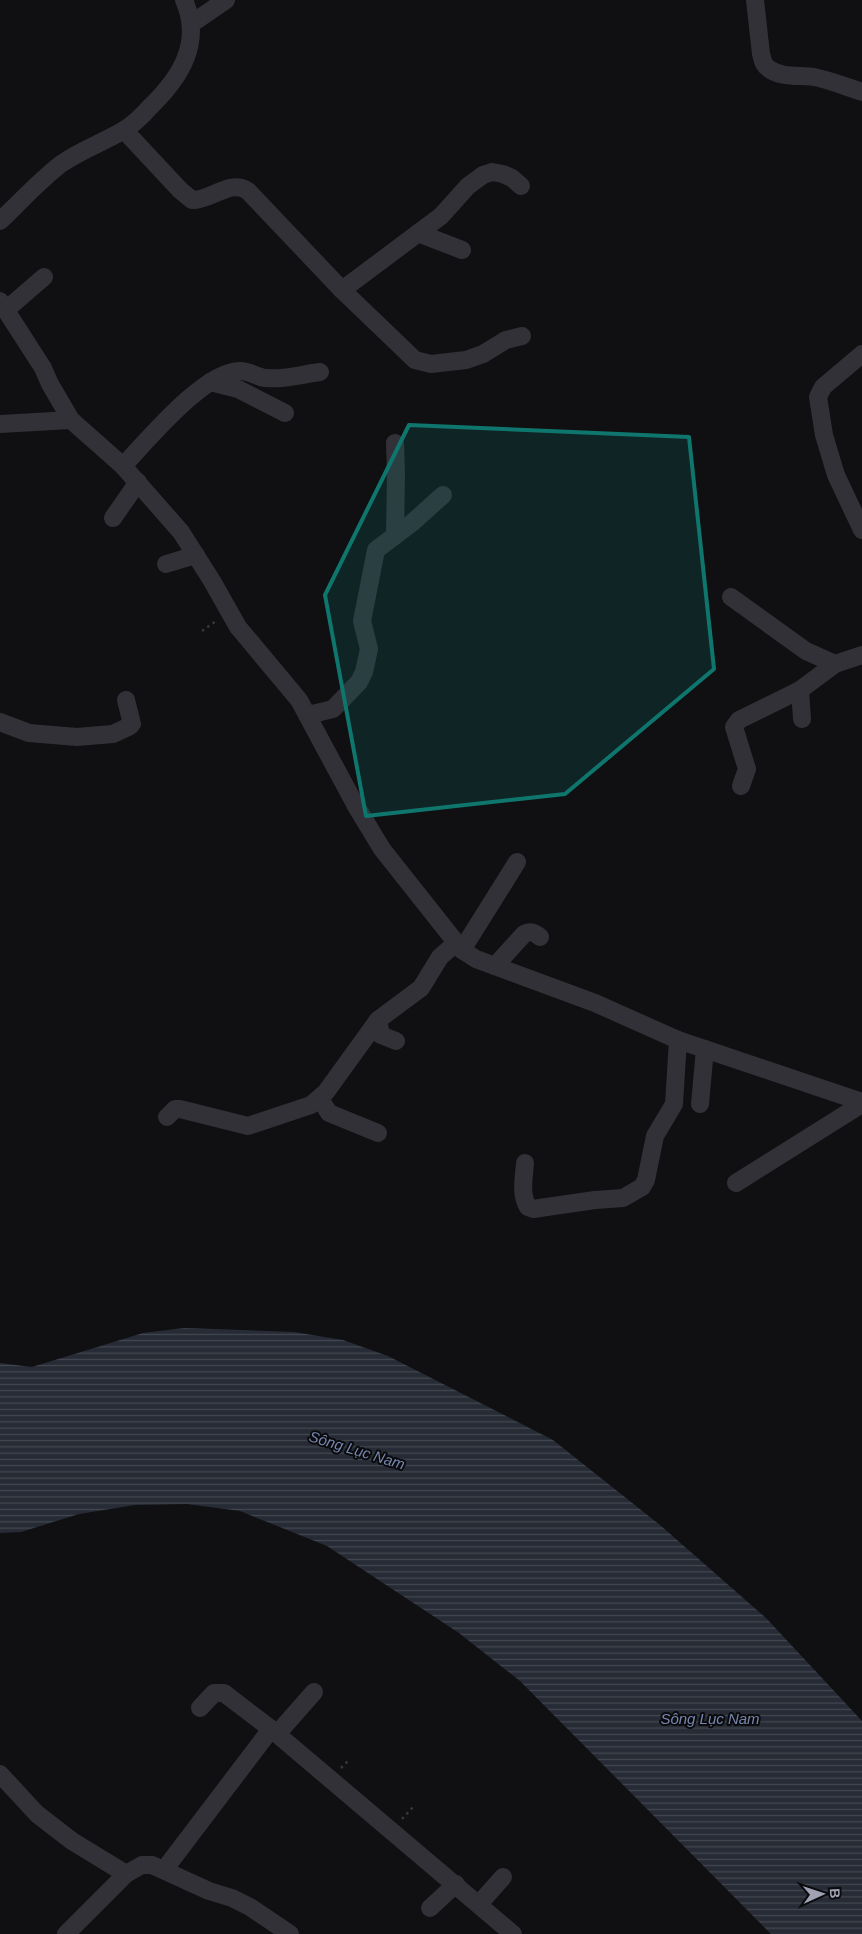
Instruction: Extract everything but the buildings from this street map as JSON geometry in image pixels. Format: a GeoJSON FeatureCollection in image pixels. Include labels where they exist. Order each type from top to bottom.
{"type":"FeatureCollection","features":[{"type":"Feature","properties":{"kind":"street"},"geometry":{"type":"LineString","coordinates":[[0,221],[42,180],[62,164],[85,149],[135,123],[160,97],[181,70],[188,54],[191,24],[184,0]]}},
{"type":"Feature","properties":{"kind":"street"},"geometry":{"type":"LineString","coordinates":[[191,24],[226,0]]}},
{"type":"Feature","properties":{"kind":"street"},"geometry":{"type":"LineString","coordinates":[[755,0],[761,54],[763,62],[768,68],[789,75],[832,81],[862,92]]}},
{"type":"Feature","properties":{"kind":"street"},"geometry":{"type":"LineString","coordinates":[[124,130],[180,190],[192,200],[202,199],[234,187],[243,188],[248,191],[342,290],[419,363],[431,364],[466,360],[483,354],[506,340],[522,336]]}},
{"type":"Feature","properties":{"kind":"street"},"geometry":{"type":"LineString","coordinates":[[342,290],[370,266],[441,216],[468,186],[483,175],[492,172],[503,174],[512,178],[521,186]]}},
{"type":"Feature","properties":{"kind":"street"},"geometry":{"type":"LineString","coordinates":[[418,233],[462,250]]}},
{"type":"Feature","properties":{"kind":"street"},"geometry":{"type":"LineString","coordinates":[[44,277],[3,305],[43,368],[71,420],[124,466],[181,532],[238,627],[286,683],[308,715],[370,830],[387,855],[459,947],[476,959],[595,1003],[678,1040],[862,1103]]}},
{"type":"Feature","properties":{"kind":"street"},"geometry":{"type":"LineString","coordinates":[[862,354],[823,387],[818,396],[824,435],[836,475],[862,530]]}},
{"type":"Feature","properties":{"kind":"street"},"geometry":{"type":"LineString","coordinates":[[124,466],[175,411],[210,382],[227,373],[242,371],[269,379],[320,372]]}},
{"type":"Feature","properties":{"kind":"street"},"geometry":{"type":"LineString","coordinates":[[210,382],[238,389],[285,413]]}},
{"type":"Feature","properties":{"kind":"street"},"geometry":{"type":"LineString","coordinates":[[0,424],[71,420]]}},
{"type":"Feature","properties":{"kind":"street"},"geometry":{"type":"LineString","coordinates":[[395,443],[395,536]]}},
{"type":"Feature","properties":{"kind":"street"},"geometry":{"type":"LineString","coordinates":[[113,518],[138,482]]}},
{"type":"Feature","properties":{"kind":"street"},"geometry":{"type":"LineString","coordinates":[[308,715],[333,709],[350,693],[361,677],[367,662],[369,649],[362,621],[376,550],[413,522],[443,495]]}},
{"type":"Feature","properties":{"kind":"street"},"geometry":{"type":"LineString","coordinates":[[166,564],[196,555]]}},
{"type":"Feature","properties":{"kind":"street"},"geometry":{"type":"LineString","coordinates":[[731,597],[806,650],[835,664]]}},
{"type":"Feature","properties":{"kind":"street"},"geometry":{"type":"LineString","coordinates":[[741,786],[747,769],[734,728],[739,720],[800,690],[835,664],[862,655]]}},
{"type":"Feature","properties":{"kind":"street"},"geometry":{"type":"LineString","coordinates":[[800,690],[802,718]]}},
{"type":"Feature","properties":{"kind":"street"},"geometry":{"type":"LineString","coordinates":[[0,722],[29,733],[77,737],[113,734],[132,724],[126,700]]}},
{"type":"Feature","properties":{"kind":"street"},"geometry":{"type":"LineString","coordinates":[[167,1117],[175,1109],[180,1109],[248,1126],[304,1108],[320,1099],[347,1065],[378,1020],[421,988],[440,956],[459,947],[517,862]]}},
{"type":"Feature","properties":{"kind":"street"},"geometry":{"type":"LineString","coordinates":[[495,966],[524,934],[535,932],[540,937]]}},
{"type":"Feature","properties":{"kind":"street"},"geometry":{"type":"LineString","coordinates":[[378,1020],[381,1036],[396,1040]]}},
{"type":"Feature","properties":{"kind":"street"},"geometry":{"type":"LineString","coordinates":[[525,1163],[524,1196],[528,1207],[533,1209],[623,1198],[637,1192],[646,1180],[656,1136],[674,1104],[678,1040]]}},
{"type":"Feature","properties":{"kind":"street"},"geometry":{"type":"LineString","coordinates":[[700,1104],[705,1050]]}},
{"type":"Feature","properties":{"kind":"street"},"geometry":{"type":"LineString","coordinates":[[320,1099],[329,1113],[378,1133]]}},
{"type":"Feature","properties":{"kind":"street"},"geometry":{"type":"LineString","coordinates":[[736,1183],[862,1103]]}},
{"type":"Feature","properties":{"kind":"street"},"geometry":{"type":"LineString","coordinates":[[200,1708],[214,1693],[220,1692],[274,1731],[513,1934]]}},
{"type":"Feature","properties":{"kind":"street"},"geometry":{"type":"LineString","coordinates":[[164,1870],[274,1731],[314,1692]]}},
{"type":"Feature","properties":{"kind":"street"},"geometry":{"type":"LineString","coordinates":[[0,1774],[38,1814],[72,1841],[126,1874]]}},
{"type":"Feature","properties":{"kind":"street"},"geometry":{"type":"LineString","coordinates":[[66,1934],[126,1874],[147,1864],[209,1891],[232,1898],[250,1907],[290,1934]]}},
{"type":"Feature","properties":{"kind":"street"},"geometry":{"type":"LineString","coordinates":[[479,1904],[503,1877]]}},
{"type":"Feature","properties":{"kind":"street"},"geometry":{"type":"LineString","coordinates":[[430,1908],[456,1884]]}},
{"type":"Feature","properties":{"kind":"path"},"geometry":{"type":"LineString","coordinates":[[392,1830],[414,1806]]}},
{"type":"Feature","properties":{"kind":"highlighted area"},"geometry":{"type":"Polygon","coordinates":[[[409,425],[689,437],[714,669],[565,794],[366,816],[325,595],[409,425]]]}},
{"type":"Feature","properties":{"kind":"water","name":"Sông Lục Nam"},"geometry":{"type":"Polygon","coordinates":[[[184,1328],[294,1332],[343,1340],[388,1356],[553,1440],[660,1525],[767,1619],[862,1721],[862,1934],[771,1934],[520,1681],[459,1633],[327,1546],[240,1511],[187,1504],[135,1505],[79,1514],[21,1532],[0,1533],[0,1363],[32,1367],[143,1333],[184,1328]]]}}]}
